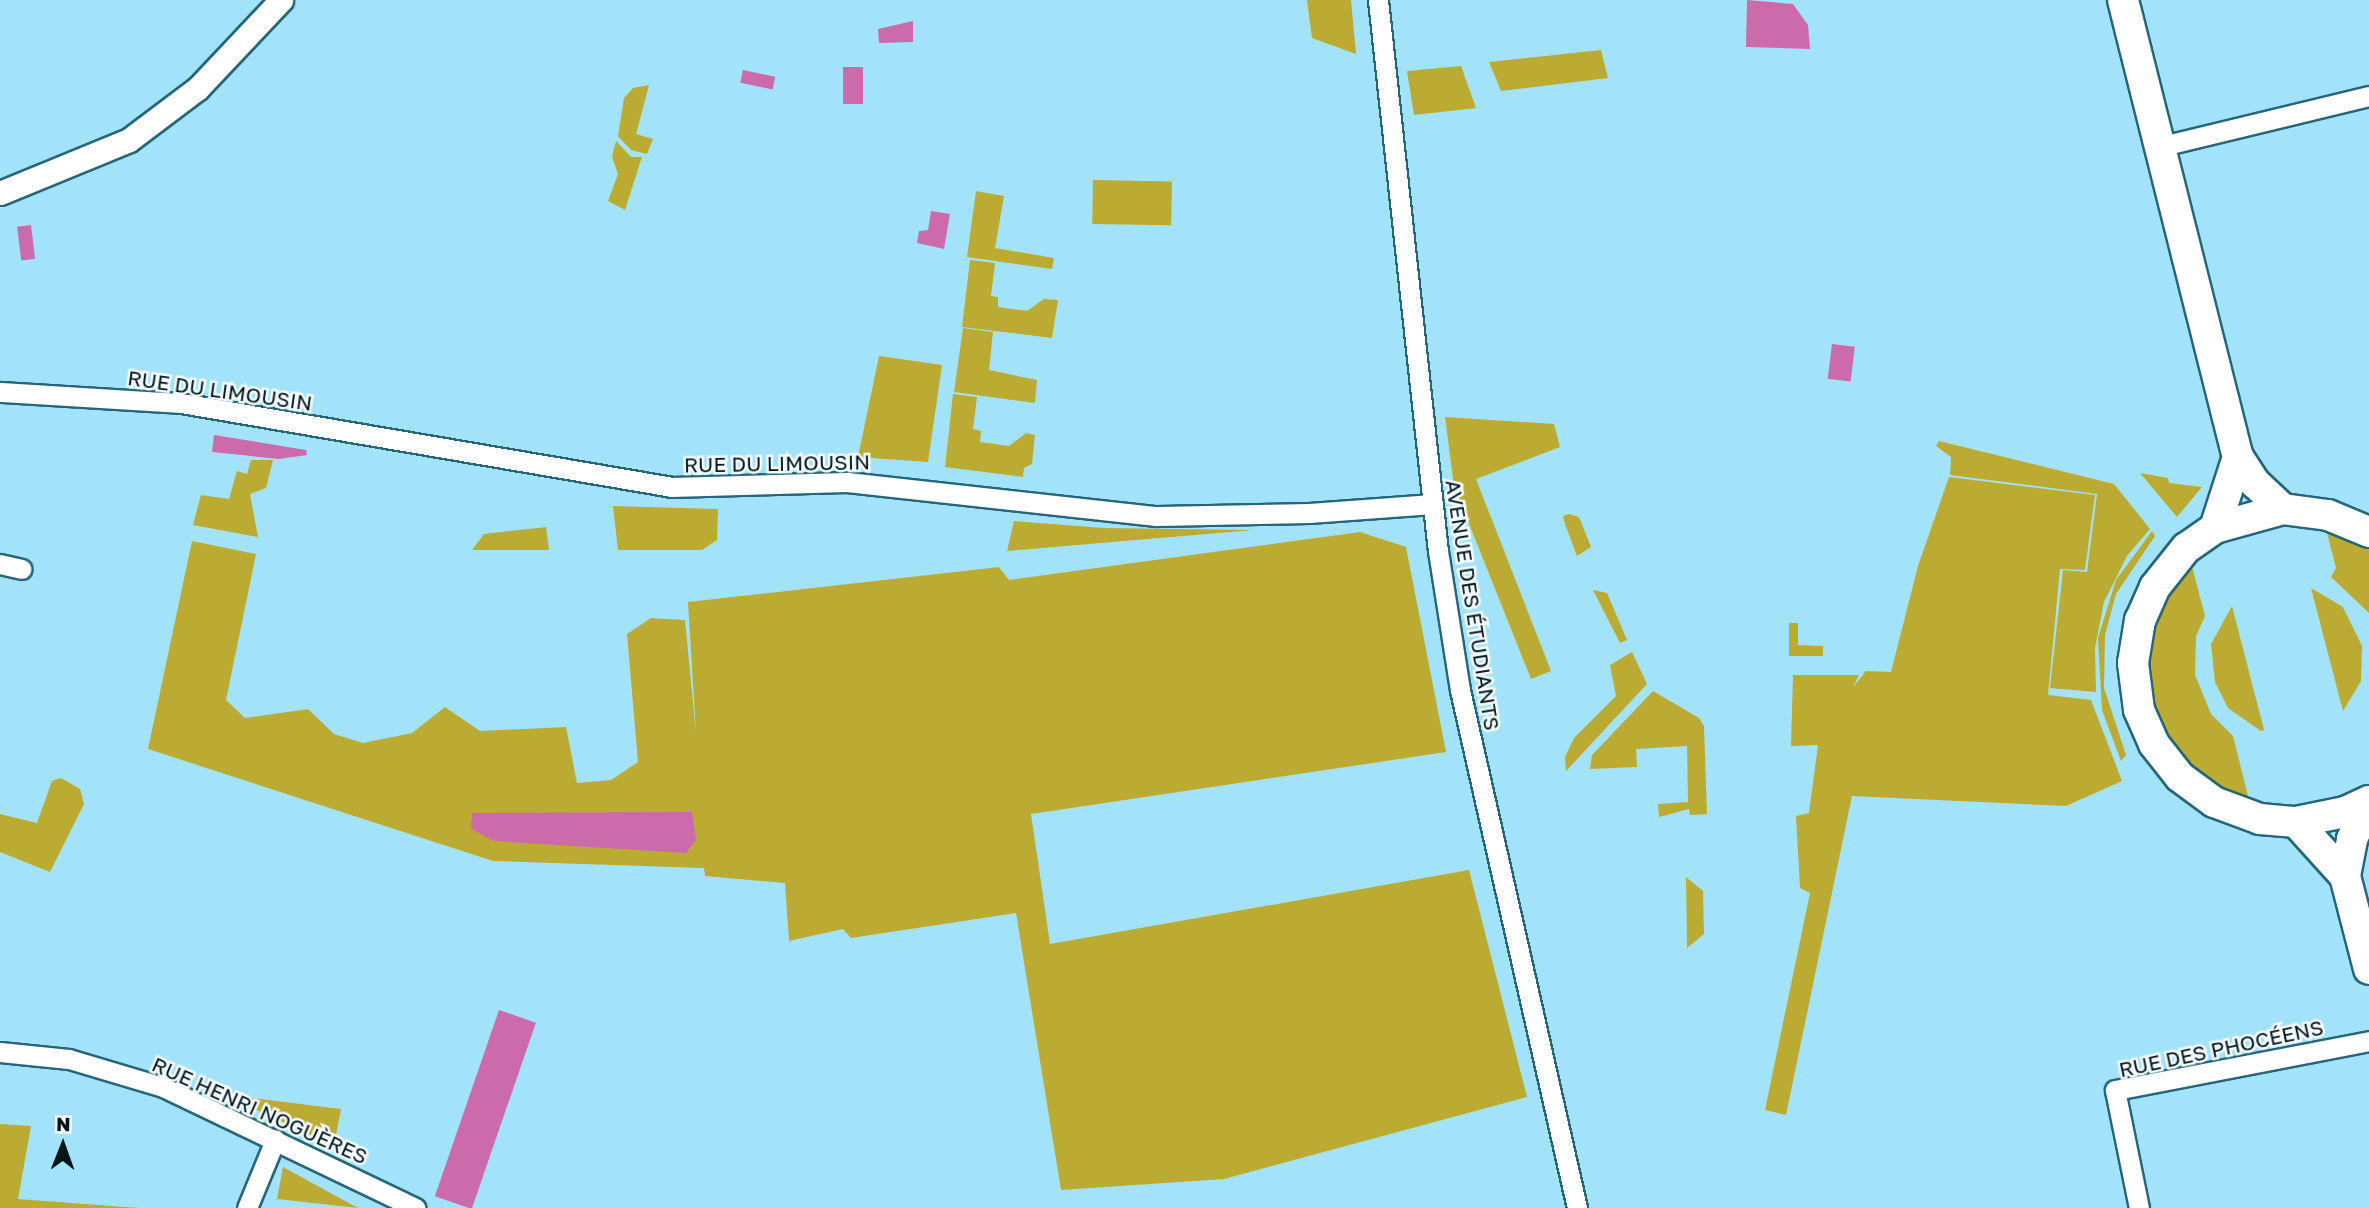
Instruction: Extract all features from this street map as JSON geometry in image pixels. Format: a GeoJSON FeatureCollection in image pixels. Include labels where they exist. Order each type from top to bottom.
{"type":"FeatureCollection","features":[{"type":"Feature","properties":{"kind":"main road"},"geometry":{"type":"LineString","coordinates":[[2123,0],[2238,457],[2255,483],[2283,509]]}},
{"type":"Feature","properties":{"kind":"main road"},"geometry":{"type":"LineString","coordinates":[[2215,528],[2238,457]]}},
{"type":"Feature","properties":{"kind":"main road"},"geometry":{"type":"LineString","coordinates":[[2369,532],[2328,515],[2283,509],[2215,528],[2179,555],[2144,608],[2134,650],[2139,709],[2161,755],[2202,795],[2249,816],[2296,822],[2346,812],[2369,801]]}},
{"type":"Feature","properties":{"kind":"main road"},"geometry":{"type":"LineString","coordinates":[[2346,876],[2352,839],[2369,801]]}},
{"type":"Feature","properties":{"kind":"main road"},"geometry":{"type":"LineString","coordinates":[[2296,822],[2346,876],[2365,931],[2369,969]]}},
{"type":"Feature","properties":{"kind":"street"},"geometry":{"type":"LineString","coordinates":[[0,192],[129,140],[205,82],[281,0]]}},
{"type":"Feature","properties":{"kind":"street","name":"AVENUE DES ÉTUDIANTS"},"geometry":{"type":"LineString","coordinates":[[1378,0],[1433,504],[1460,690],[1577,1208]]}},
{"type":"Feature","properties":{"kind":"street"},"geometry":{"type":"LineString","coordinates":[[2158,147],[2369,96]]}},
{"type":"Feature","properties":{"kind":"street","name":"RUE DU LIMOUSIN"},"geometry":{"type":"LineString","coordinates":[[0,392],[206,408],[671,487],[847,482],[1156,516],[1309,513],[1433,504]]}},
{"type":"Feature","properties":{"kind":"street"},"geometry":{"type":"LineString","coordinates":[[0,564],[21,569]]}},
{"type":"Feature","properties":{"kind":"street","name":"RUE DES PHOCÉENS"},"geometry":{"type":"LineString","coordinates":[[2139,1208],[2115,1090],[2369,1041]]}},
{"type":"Feature","properties":{"kind":"street","name":"RUE HENRI NOGUÈRES"},"geometry":{"type":"LineString","coordinates":[[0,1052],[69,1059],[163,1087],[416,1208]]}},
{"type":"Feature","properties":{"kind":"street"},"geometry":{"type":"LineString","coordinates":[[247,1208],[275,1140]]}},
{"type":"Feature","properties":{"kind":"shaded area"},"geometry":{"type":"Polygon","coordinates":[[[1307,0],[1351,0],[1356,54],[1312,38],[1307,0]]]}},
{"type":"Feature","properties":{"kind":"shaded area"},"geometry":{"type":"Polygon","coordinates":[[[1747,0],[1793,4],[1808,25],[1810,49],[1746,47],[1747,0]]]}},
{"type":"Feature","properties":{"kind":"shaded area"},"geometry":{"type":"Polygon","coordinates":[[[913,21],[913,42],[879,43],[878,29],[913,21]]]}},
{"type":"Feature","properties":{"kind":"shaded area"},"geometry":{"type":"Polygon","coordinates":[[[1601,50],[1608,78],[1501,91],[1489,62],[1601,50]]]}},
{"type":"Feature","properties":{"kind":"shaded area"},"geometry":{"type":"Polygon","coordinates":[[[1461,66],[1476,108],[1414,115],[1407,71],[1461,66]]]}},
{"type":"Feature","properties":{"kind":"shaded area"},"geometry":{"type":"Polygon","coordinates":[[[843,67],[863,67],[863,104],[843,104],[843,67]]]}},
{"type":"Feature","properties":{"kind":"shaded area"},"geometry":{"type":"Polygon","coordinates":[[[743,70],[775,77],[773,90],[740,83],[743,70]]]}},
{"type":"Feature","properties":{"kind":"shaded area"},"geometry":{"type":"Polygon","coordinates":[[[649,85],[636,134],[653,139],[647,154],[631,150],[618,136],[624,98],[633,88],[649,85]]]}},
{"type":"Feature","properties":{"kind":"shaded area"},"geometry":{"type":"Polygon","coordinates":[[[616,141],[631,157],[642,157],[625,210],[608,201],[618,174],[612,157],[616,141]]]}},
{"type":"Feature","properties":{"kind":"shaded area"},"geometry":{"type":"Polygon","coordinates":[[[1093,180],[1172,181],[1171,225],[1092,224],[1093,180]]]}},
{"type":"Feature","properties":{"kind":"shaded area"},"geometry":{"type":"Polygon","coordinates":[[[976,191],[1004,196],[995,248],[1054,258],[1052,269],[967,257],[976,191]]]}},
{"type":"Feature","properties":{"kind":"shaded area"},"geometry":{"type":"Polygon","coordinates":[[[931,211],[950,214],[944,249],[917,243],[919,231],[928,230],[931,211]]]}},
{"type":"Feature","properties":{"kind":"shaded area"},"geometry":{"type":"Polygon","coordinates":[[[31,225],[35,259],[21,260],[17,227],[31,225]]]}},
{"type":"Feature","properties":{"kind":"shaded area"},"geometry":{"type":"Polygon","coordinates":[[[970,260],[995,263],[991,296],[998,297],[998,307],[1027,311],[1044,299],[1058,300],[1052,338],[962,327],[970,260]]]}},
{"type":"Feature","properties":{"kind":"shaded area"},"geometry":{"type":"Polygon","coordinates":[[[963,328],[993,332],[989,370],[1037,380],[1035,403],[954,392],[963,328]]]}},
{"type":"Feature","properties":{"kind":"shaded area"},"geometry":{"type":"Polygon","coordinates":[[[1832,344],[1855,347],[1851,382],[1828,379],[1832,344]]]}},
{"type":"Feature","properties":{"kind":"shaded area"},"geometry":{"type":"Polygon","coordinates":[[[879,356],[942,365],[928,462],[858,457],[879,356]]]}},
{"type":"Feature","properties":{"kind":"shaded area"},"geometry":{"type":"Polygon","coordinates":[[[953,394],[977,397],[973,429],[981,431],[980,442],[1009,446],[1026,433],[1035,435],[1032,464],[1024,468],[1023,477],[945,467],[953,394]]]}},
{"type":"Feature","properties":{"kind":"shaded area"},"geometry":{"type":"Polygon","coordinates":[[[1445,417],[1554,424],[1560,447],[1476,479],[1551,671],[1531,679],[1454,486],[1445,417]]]}},
{"type":"Feature","properties":{"kind":"shaded area"},"geometry":{"type":"Polygon","coordinates":[[[214,435],[306,450],[307,455],[279,459],[212,452],[214,435]]]}},
{"type":"Feature","properties":{"kind":"shaded area"},"geometry":{"type":"Polygon","coordinates":[[[1939,441],[2114,484],[2150,529],[2127,556],[2104,602],[2095,648],[2096,692],[2050,688],[2063,570],[2087,572],[2097,494],[1950,475],[1951,457],[1936,446],[1939,441]]]}},
{"type":"Feature","properties":{"kind":"shaded area"},"geometry":{"type":"Polygon","coordinates":[[[251,460],[273,460],[266,488],[250,494],[258,537],[193,525],[201,495],[229,499],[237,471],[247,474],[251,460]]]}},
{"type":"Feature","properties":{"kind":"shaded area"},"geometry":{"type":"Polygon","coordinates":[[[2140,473],[2168,478],[2169,483],[2202,487],[2177,517],[2140,473]]]}},
{"type":"Feature","properties":{"kind":"shaded area"},"geometry":{"type":"Polygon","coordinates":[[[1949,477],[2095,495],[2085,570],[2060,569],[2048,695],[2091,700],[2122,781],[2066,806],[1852,796],[1786,1115],[1765,1110],[1810,893],[1800,888],[1796,816],[1809,813],[1818,745],[1791,746],[1793,675],[1859,675],[1853,687],[1866,671],[1891,672],[1918,566],[1949,477]]]}},
{"type":"Feature","properties":{"kind":"shaded area"},"geometry":{"type":"Polygon","coordinates":[[[613,506],[718,509],[717,540],[702,550],[618,550],[613,506]]]}},
{"type":"Feature","properties":{"kind":"shaded area"},"geometry":{"type":"Polygon","coordinates":[[[1569,514],[1579,517],[1591,547],[1577,556],[1563,516],[1569,514]]]}},
{"type":"Feature","properties":{"kind":"shaded area"},"geometry":{"type":"Polygon","coordinates":[[[1014,521],[1104,528],[1253,530],[1007,551],[1014,521]]]}},
{"type":"Feature","properties":{"kind":"shaded area"},"geometry":{"type":"Polygon","coordinates":[[[2325,525],[2369,546],[2369,613],[2331,577],[2336,568],[2325,525]]]}},
{"type":"Feature","properties":{"kind":"shaded area"},"geometry":{"type":"Polygon","coordinates":[[[546,527],[549,550],[472,550],[484,534],[546,527]]]}},
{"type":"Feature","properties":{"kind":"shaded area"},"geometry":{"type":"Polygon","coordinates":[[[2152,531],[2155,536],[2116,594],[2105,635],[2104,688],[2126,755],[2121,761],[2102,710],[2098,638],[2116,580],[2152,531]]]}},
{"type":"Feature","properties":{"kind":"shaded area"},"geometry":{"type":"Polygon","coordinates":[[[1360,532],[1406,547],[1446,752],[1031,814],[1050,944],[1469,870],[1527,1097],[1224,1179],[1061,1190],[1016,913],[851,938],[843,929],[789,941],[785,883],[705,876],[704,868],[493,861],[148,749],[192,541],[256,554],[226,700],[245,718],[308,709],[334,734],[363,743],[412,733],[445,707],[480,731],[566,727],[577,783],[611,780],[638,762],[627,634],[651,618],[685,620],[696,733],[688,602],[999,567],[1009,580],[1360,532]]]}},
{"type":"Feature","properties":{"kind":"shaded area"},"geometry":{"type":"Polygon","coordinates":[[[2190,559],[2205,616],[2196,636],[2195,675],[2211,714],[2233,736],[2250,804],[2182,762],[2156,721],[2145,674],[2155,612],[2190,559]]]}},
{"type":"Feature","properties":{"kind":"shaded area"},"geometry":{"type":"Polygon","coordinates":[[[2311,588],[2343,607],[2362,646],[2361,681],[2343,711],[2311,588]]]}},
{"type":"Feature","properties":{"kind":"shaded area"},"geometry":{"type":"Polygon","coordinates":[[[1593,590],[1607,593],[1627,640],[1620,643],[1593,590]]]}},
{"type":"Feature","properties":{"kind":"shaded area"},"geometry":{"type":"Polygon","coordinates":[[[2232,606],[2264,730],[2261,731],[2228,708],[2215,682],[2211,644],[2232,606]]]}},
{"type":"Feature","properties":{"kind":"shaded area"},"geometry":{"type":"Polygon","coordinates":[[[1789,623],[1798,623],[1798,645],[1823,646],[1823,656],[1789,656],[1789,623]]]}},
{"type":"Feature","properties":{"kind":"shaded area"},"geometry":{"type":"Polygon","coordinates":[[[1632,652],[1647,684],[1566,771],[1565,757],[1574,738],[1616,696],[1610,665],[1632,652]]]}},
{"type":"Feature","properties":{"kind":"shaded area"},"geometry":{"type":"Polygon","coordinates":[[[1653,691],[1699,718],[1704,726],[1707,814],[1690,815],[1689,809],[1659,817],[1658,804],[1688,802],[1687,746],[1636,749],[1637,767],[1590,769],[1592,755],[1653,691]]]}},
{"type":"Feature","properties":{"kind":"shaded area"},"geometry":{"type":"Polygon","coordinates":[[[61,778],[80,789],[84,804],[50,872],[0,852],[0,814],[37,823],[52,781],[61,778]]]}},
{"type":"Feature","properties":{"kind":"shaded area"},"geometry":{"type":"Polygon","coordinates":[[[692,812],[696,840],[686,853],[494,841],[471,829],[472,813],[692,812]]]}},
{"type":"Feature","properties":{"kind":"shaded area"},"geometry":{"type":"Polygon","coordinates":[[[1686,877],[1703,891],[1704,934],[1687,948],[1686,877]]]}},
{"type":"Feature","properties":{"kind":"shaded area"},"geometry":{"type":"Polygon","coordinates":[[[499,1010],[536,1023],[472,1208],[435,1196],[499,1010]]]}},
{"type":"Feature","properties":{"kind":"shaded area"},"geometry":{"type":"Polygon","coordinates":[[[252,1098],[341,1109],[334,1146],[255,1109],[252,1098]]]}},
{"type":"Feature","properties":{"kind":"shaded area"},"geometry":{"type":"Polygon","coordinates":[[[0,1124],[31,1126],[18,1199],[139,1208],[0,1208],[0,1124]]]}},
{"type":"Feature","properties":{"kind":"shaded area"},"geometry":{"type":"Polygon","coordinates":[[[283,1167],[358,1208],[277,1199],[283,1167]]]}}]}
